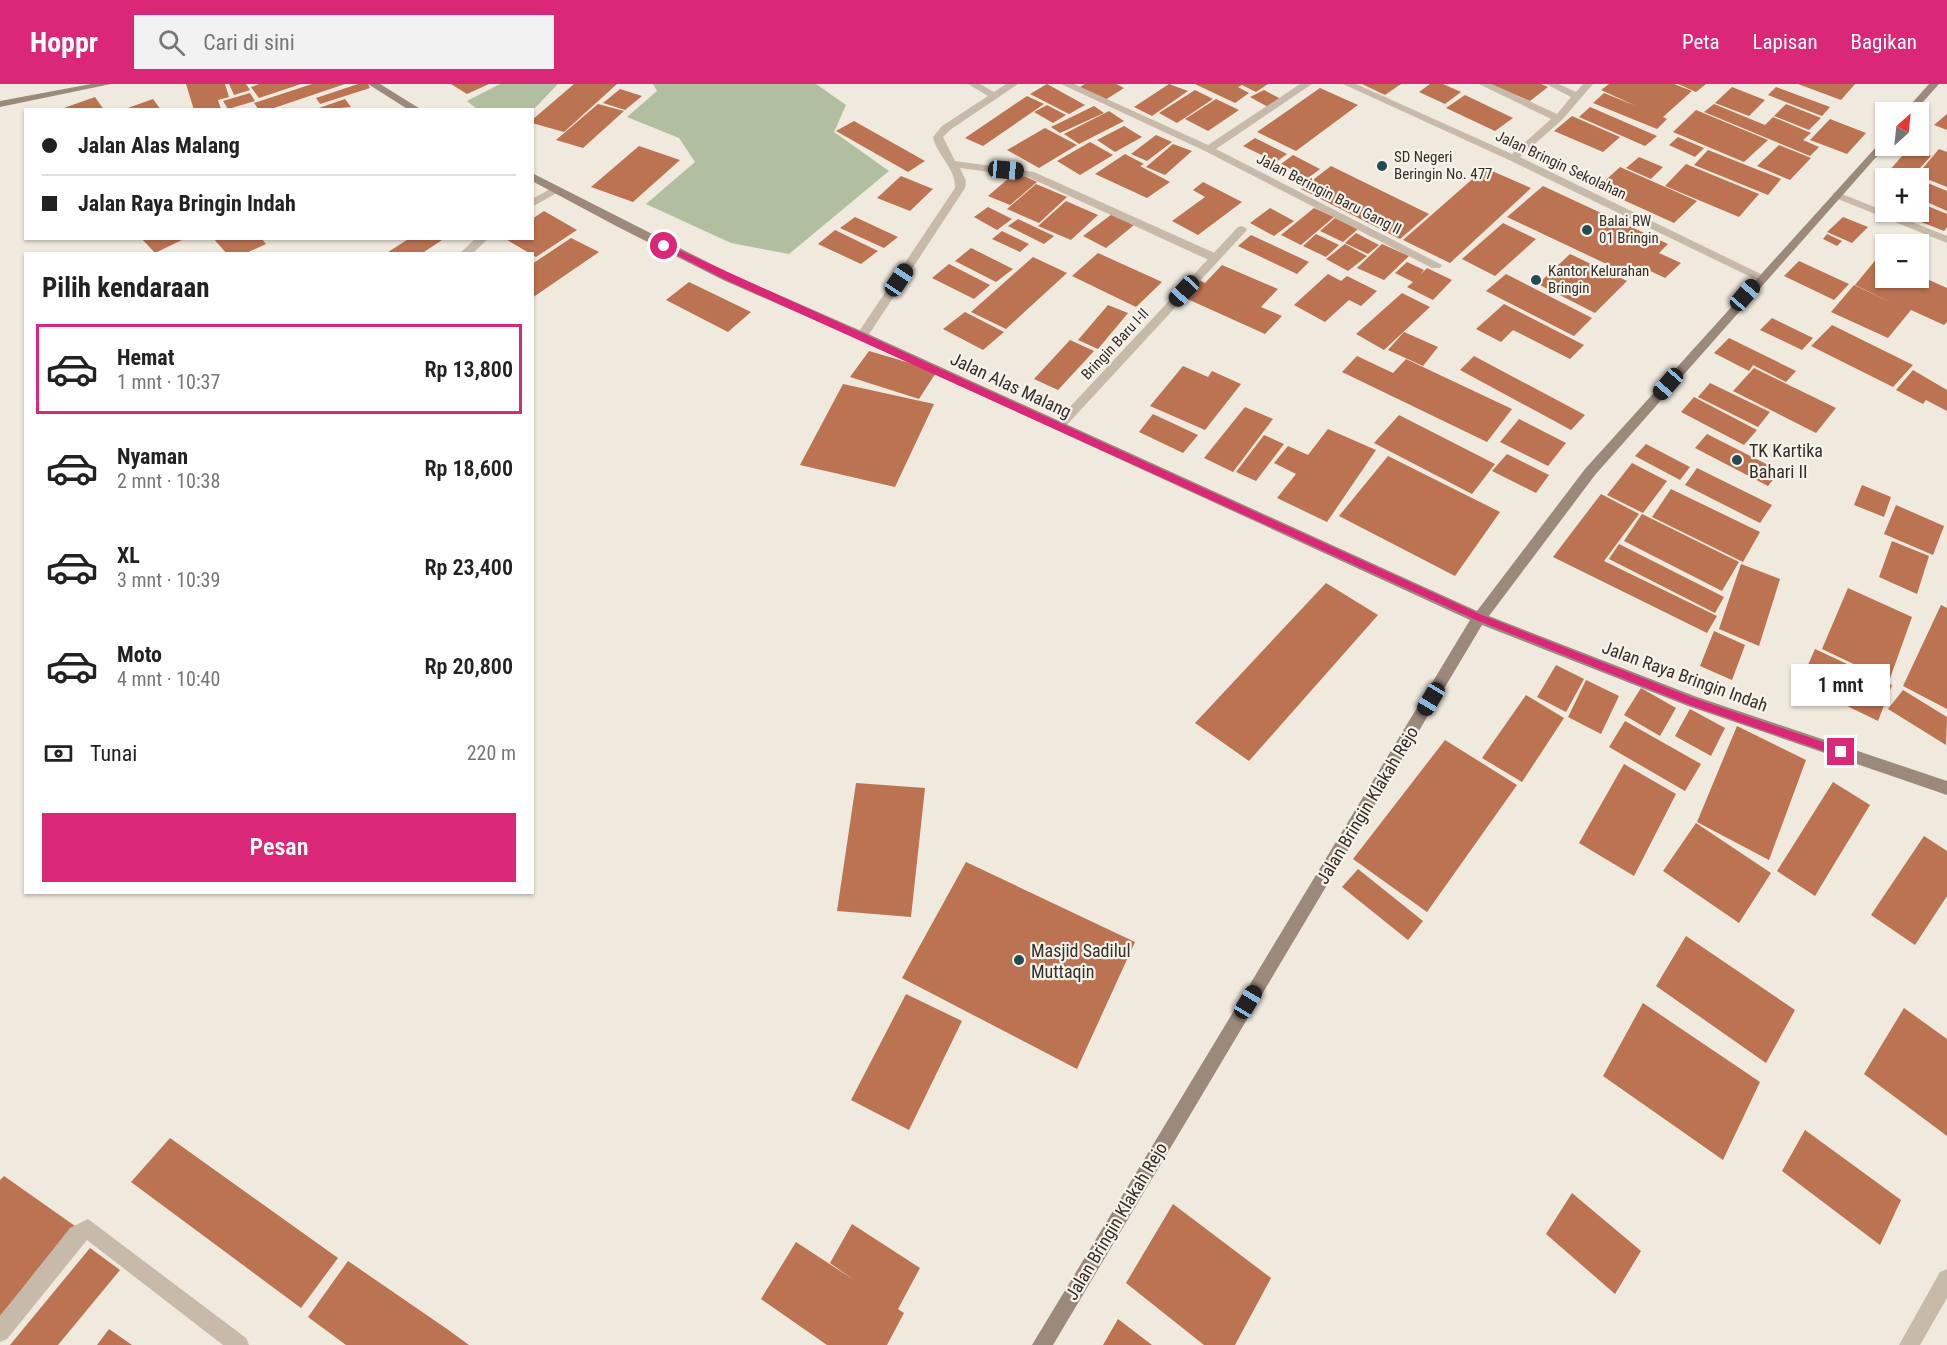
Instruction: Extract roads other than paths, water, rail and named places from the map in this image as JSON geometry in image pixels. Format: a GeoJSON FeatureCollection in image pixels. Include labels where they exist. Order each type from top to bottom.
{"type":"FeatureCollection","features":[{"type":"Feature","properties":{"kind":"main road"},"geometry":{"type":"LineString","coordinates":[[0,104],[106,84]]}},
{"type":"Feature","properties":{"kind":"main road"},"geometry":{"type":"LineString","coordinates":[[373,84],[414,108]]}},
{"type":"Feature","properties":{"kind":"main road"},"geometry":{"type":"LineString","coordinates":[[1918,102],[1934,84]]}},
{"type":"Feature","properties":{"kind":"main road","name":"Jalan Bringin Klakah Rejo"},"geometry":{"type":"LineString","coordinates":[[1042,1345],[1479,618],[1590,472],[1761,277],[1875,152]]}},
{"type":"Feature","properties":{"kind":"main road","name":"Jalan Alas Malang"},"geometry":{"type":"LineString","coordinates":[[534,177],[716,272],[862,336],[1479,618]]}},
{"type":"Feature","properties":{"kind":"main road","name":"Jalan Raya Bringin Indah"},"geometry":{"type":"LineString","coordinates":[[1479,618],[1693,702],[1947,788]]}},
{"type":"Feature","properties":{"kind":"street"},"geometry":{"type":"LineString","coordinates":[[973,84],[994,96]]}},
{"type":"Feature","properties":{"kind":"street"},"geometry":{"type":"LineString","coordinates":[[862,336],[960,188],[960,178],[939,149],[938,137],[946,128],[1013,84]]}},
{"type":"Feature","properties":{"kind":"street","name":"Jalan Beringin Baru Gang II"},"geometry":{"type":"LineString","coordinates":[[1066,84],[1209,149],[1436,265]]}},
{"type":"Feature","properties":{"kind":"street"},"geometry":{"type":"LineString","coordinates":[[1209,149],[1307,84]]}},
{"type":"Feature","properties":{"kind":"street","name":"Jalan Bringin Sekolahan"},"geometry":{"type":"LineString","coordinates":[[1348,84],[1513,158],[1761,277]]}},
{"type":"Feature","properties":{"kind":"street"},"geometry":{"type":"LineString","coordinates":[[1484,84],[1558,118]]}},
{"type":"Feature","properties":{"kind":"street"},"geometry":{"type":"LineString","coordinates":[[1551,84],[1577,96]]}},
{"type":"Feature","properties":{"kind":"street"},"geometry":{"type":"LineString","coordinates":[[1513,158],[1558,118],[1588,84]]}},
{"type":"Feature","properties":{"kind":"street"},"geometry":{"type":"LineString","coordinates":[[952,164],[1030,174],[1215,258]]}},
{"type":"Feature","properties":{"kind":"street"},"geometry":{"type":"LineString","coordinates":[[534,203],[556,189]]}},
{"type":"Feature","properties":{"kind":"street"},"geometry":{"type":"LineString","coordinates":[[1837,195],[1947,240]]}},
{"type":"Feature","properties":{"kind":"street","name":"Bringin Baru I-II"},"geometry":{"type":"LineString","coordinates":[[1059,426],[1242,229]]}},
{"type":"Feature","properties":{"kind":"street"},"geometry":{"type":"LineString","coordinates":[[466,252],[482,240]]}},
{"type":"Feature","properties":{"kind":"street"},"geometry":{"type":"LineString","coordinates":[[0,1332],[77,1235],[88,1229],[239,1345]]}},
{"type":"Feature","properties":{"kind":"street"},"geometry":{"type":"LineString","coordinates":[[1909,1345],[1947,1278]]}},
{"type":"Feature","properties":{"kind":"place","name":"SD Negeri Beringin No. 477"},"geometry":{"type":"Point","coordinates":[1382,166]}},
{"type":"Feature","properties":{"kind":"place","name":"Balai RW 01 Bringin"},"geometry":{"type":"Point","coordinates":[1587,230]}},
{"type":"Feature","properties":{"kind":"place","name":"Kantor Kelurahan Bringin"},"geometry":{"type":"Point","coordinates":[1536,280]}},
{"type":"Feature","properties":{"kind":"place","name":"TK Kartika Bahari II"},"geometry":{"type":"Point","coordinates":[1737,460]}},
{"type":"Feature","properties":{"kind":"place","name":"Masjid Sadilul Muttaqin"},"geometry":{"type":"Point","coordinates":[1019,960]}}]}
